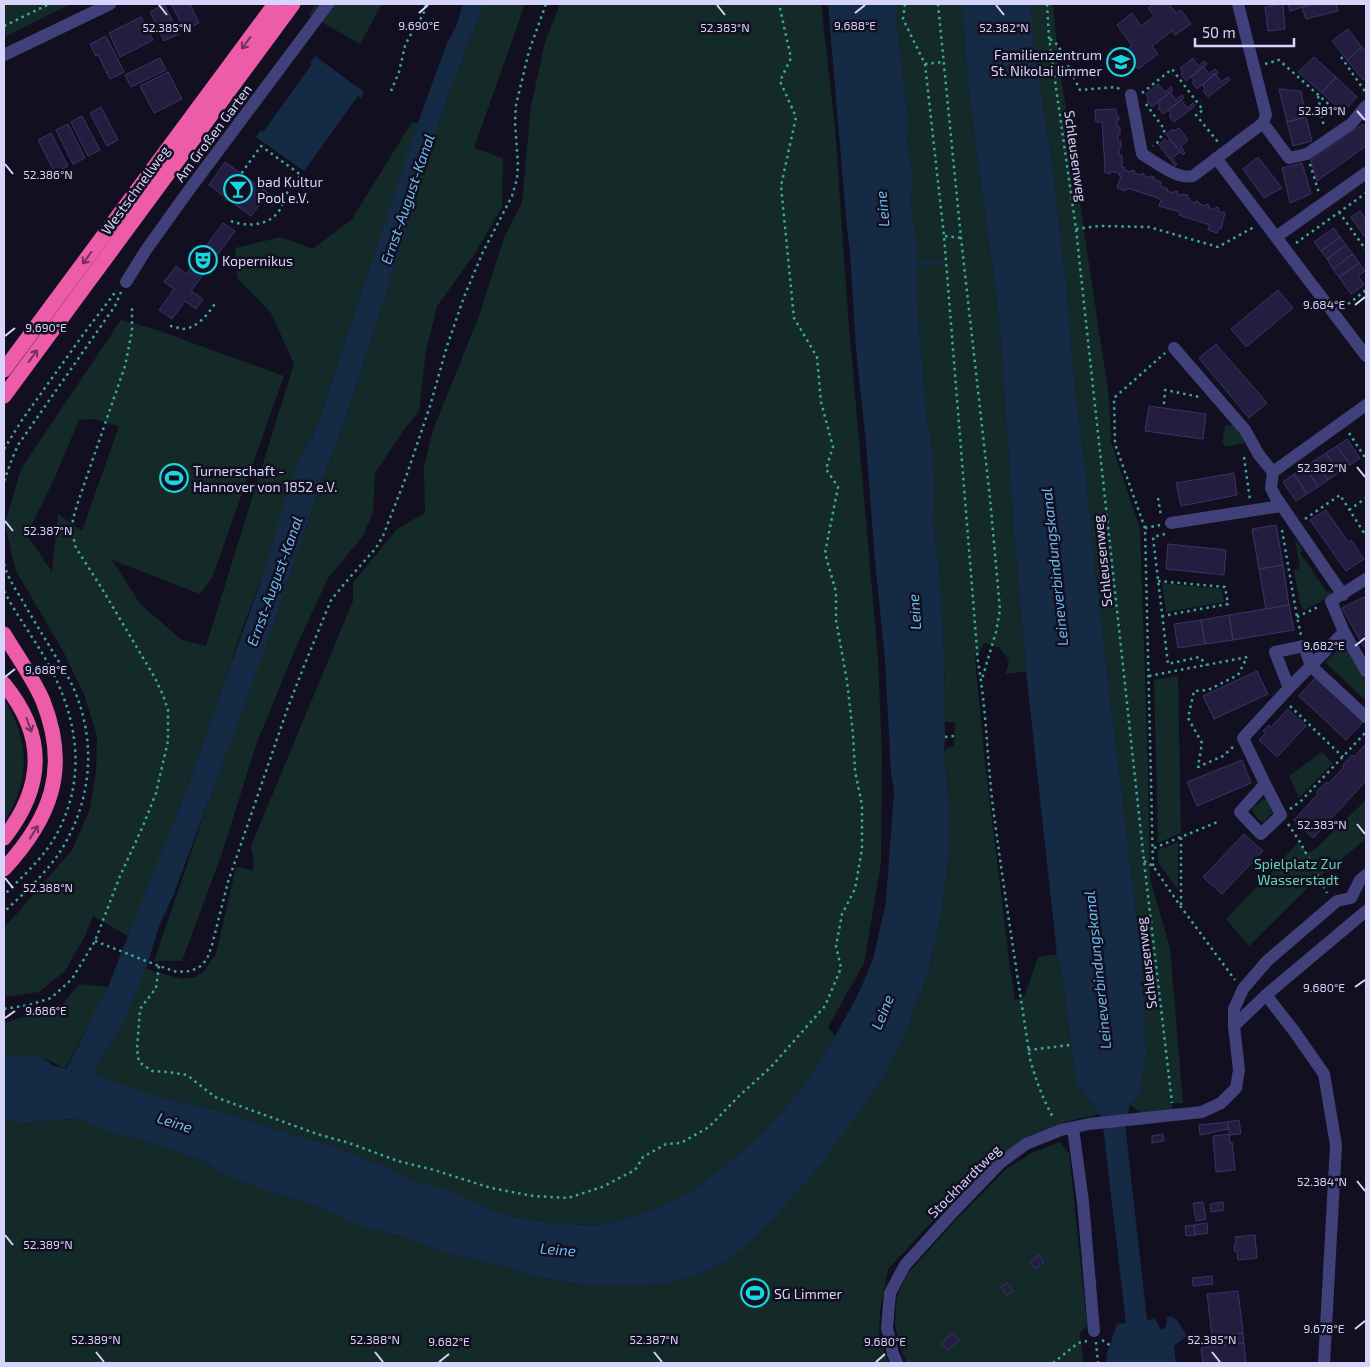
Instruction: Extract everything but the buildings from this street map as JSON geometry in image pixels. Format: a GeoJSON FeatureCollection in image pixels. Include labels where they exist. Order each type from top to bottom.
{"type":"FeatureCollection","features":[{"type":"Feature","properties":{"kind":"highway","name":"Westschnellweg"},"geometry":{"type":"LineString","coordinates":[[4,370],[275,4]]}},
{"type":"Feature","properties":{"kind":"highway","name":"Westschnellweg"},"geometry":{"type":"LineString","coordinates":[[4,396],[293,4]]}},
{"type":"Feature","properties":{"kind":"highway"},"geometry":{"type":"LineString","coordinates":[[4,634],[42,700],[52,729],[56,757],[53,784],[46,810],[28,841],[4,870]]}},
{"type":"Feature","properties":{"kind":"highway"},"geometry":{"type":"LineString","coordinates":[[4,684],[16,698],[26,717],[32,733],[35,764],[31,790],[26,805],[4,838]]}},
{"type":"Feature","properties":{"kind":"street"},"geometry":{"type":"LineString","coordinates":[[4,55],[110,4]]}},
{"type":"Feature","properties":{"kind":"street","name":"Am Großen Garten"},"geometry":{"type":"LineString","coordinates":[[126,282],[146,250],[189,190],[328,4]]}},
{"type":"Feature","properties":{"kind":"street"},"geometry":{"type":"LineString","coordinates":[[1135,95],[1142,154],[1179,176],[1187,178],[1193,176],[1263,123],[1266,115],[1238,4]]}},
{"type":"Feature","properties":{"kind":"street"},"geometry":{"type":"LineString","coordinates":[[1263,123],[1289,158],[1307,154],[1351,124],[1366,106]]}},
{"type":"Feature","properties":{"kind":"street"},"geometry":{"type":"LineString","coordinates":[[1221,155],[1264,221],[1334,315],[1365,352]]}},
{"type":"Feature","properties":{"kind":"street"},"geometry":{"type":"LineString","coordinates":[[1276,236],[1366,173]]}},
{"type":"Feature","properties":{"kind":"street"},"geometry":{"type":"LineString","coordinates":[[1174,348],[1245,430],[1258,455],[1273,472]]}},
{"type":"Feature","properties":{"kind":"street"},"geometry":{"type":"LineString","coordinates":[[1343,595],[1281,506],[1271,488],[1273,472],[1366,405]]}},
{"type":"Feature","properties":{"kind":"street"},"geometry":{"type":"LineString","coordinates":[[1170,521],[1281,506]]}},
{"type":"Feature","properties":{"kind":"street"},"geometry":{"type":"LineString","coordinates":[[1366,580],[1331,602],[1344,632],[1366,671]]}},
{"type":"Feature","properties":{"kind":"street"},"geometry":{"type":"LineString","coordinates":[[1265,784],[1240,812],[1262,834],[1281,815],[1243,738],[1344,632]]}},
{"type":"Feature","properties":{"kind":"street"},"geometry":{"type":"LineString","coordinates":[[1290,688],[1274,652],[1304,646],[1311,666],[1366,717]]}},
{"type":"Feature","properties":{"kind":"street"},"geometry":{"type":"LineString","coordinates":[[1234,1026],[1234,1009],[1243,989],[1267,962],[1334,905],[1351,898],[1360,880],[1366,876]]}},
{"type":"Feature","properties":{"kind":"street"},"geometry":{"type":"LineString","coordinates":[[1234,1026],[1266,995],[1364,913],[1351,898]]}},
{"type":"Feature","properties":{"kind":"street"},"geometry":{"type":"LineString","coordinates":[[1266,995],[1324,1074],[1336,1145],[1324,1363]]}},
{"type":"Feature","properties":{"kind":"street","name":"Stockhardtweg"},"geometry":{"type":"LineString","coordinates":[[896,1363],[887,1328],[890,1293],[905,1265],[1000,1163],[1026,1144],[1067,1129],[1089,1124],[1202,1112],[1221,1103],[1236,1088],[1239,1070],[1234,1026]]}},
{"type":"Feature","properties":{"kind":"street"},"geometry":{"type":"LineString","coordinates":[[1067,1129],[1083,1202],[1095,1335]]}},
{"type":"Feature","properties":{"kind":"path"},"geometry":{"type":"LineString","coordinates":[[4,26],[49,4]]}},
{"type":"Feature","properties":{"kind":"path"},"geometry":{"type":"LineString","coordinates":[[391,91],[399,72],[405,46],[424,12],[426,4]]}},
{"type":"Feature","properties":{"kind":"path"},"geometry":{"type":"LineString","coordinates":[[95,941],[177,972],[191,971],[207,959],[228,882],[288,707],[324,614],[337,592],[376,548],[390,518],[430,406],[447,346],[464,297],[483,252],[512,196],[517,179],[518,165],[515,122],[516,104],[529,51],[546,4]]}},
{"type":"Feature","properties":{"kind":"path"},"geometry":{"type":"LineString","coordinates":[[159,966],[156,988],[140,1009],[138,1024],[137,1049],[139,1062],[152,1071],[186,1075],[216,1097],[398,1161],[491,1188],[533,1196],[568,1198],[602,1187],[635,1170],[643,1157],[666,1144],[681,1142],[709,1127],[770,1068],[825,1006],[841,968],[836,946],[842,914],[855,889],[862,849],[862,806],[855,771],[847,681],[836,620],[836,592],[825,553],[838,487],[826,469],[833,447],[821,402],[817,357],[794,318],[782,186],[796,117],[780,81],[791,58],[779,4]]}},
{"type":"Feature","properties":{"kind":"path"},"geometry":{"type":"LineString","coordinates":[[905,4],[903,19],[925,64],[947,266],[978,662],[982,681],[994,815],[1007,911],[1030,1059],[1047,1106],[1067,1129]]}},
{"type":"Feature","properties":{"kind":"path"},"geometry":{"type":"LineString","coordinates":[[938,4],[1000,610],[996,632],[982,681]]}},
{"type":"Feature","properties":{"kind":"path","name":"Schleusenweg"},"geometry":{"type":"LineString","coordinates":[[1048,4],[1049,38],[1076,229],[1144,861],[1174,1116]]}},
{"type":"Feature","properties":{"kind":"path"},"geometry":{"type":"LineString","coordinates":[[1049,38],[1058,45],[1080,90],[1116,87],[1135,95],[1165,130],[1157,143],[1142,154]]}},
{"type":"Feature","properties":{"kind":"path"},"geometry":{"type":"LineString","coordinates":[[1341,57],[1366,93]]}},
{"type":"Feature","properties":{"kind":"path"},"geometry":{"type":"LineString","coordinates":[[1254,67],[1279,60],[1351,124]]}},
{"type":"Feature","properties":{"kind":"path"},"geometry":{"type":"LineString","coordinates":[[925,64],[944,62]]}},
{"type":"Feature","properties":{"kind":"path"},"geometry":{"type":"LineString","coordinates":[[1135,95],[1172,70],[1203,110],[1196,115],[1221,155]]}},
{"type":"Feature","properties":{"kind":"path"},"geometry":{"type":"LineString","coordinates":[[1318,94],[1326,140]]}},
{"type":"Feature","properties":{"kind":"path"},"geometry":{"type":"LineString","coordinates":[[231,221],[240,224],[256,224],[272,219],[278,213],[284,197],[300,175],[261,146],[241,174]]}},
{"type":"Feature","properties":{"kind":"path"},"geometry":{"type":"LineString","coordinates":[[1307,154],[1323,204]]}},
{"type":"Feature","properties":{"kind":"path"},"geometry":{"type":"LineString","coordinates":[[1286,250],[1366,193]]}},
{"type":"Feature","properties":{"kind":"path"},"geometry":{"type":"LineString","coordinates":[[1339,212],[1366,250]]}},
{"type":"Feature","properties":{"kind":"path"},"geometry":{"type":"LineString","coordinates":[[1076,229],[1099,226],[1149,227],[1218,247],[1264,221]]}},
{"type":"Feature","properties":{"kind":"path"},"geometry":{"type":"LineString","coordinates":[[944,236],[961,238]]}},
{"type":"Feature","properties":{"kind":"path"},"geometry":{"type":"LineString","coordinates":[[4,449],[22,420],[85,332],[114,293],[126,282]]}},
{"type":"Feature","properties":{"kind":"path"},"geometry":{"type":"LineString","coordinates":[[4,481],[18,445],[116,306],[126,282]]}},
{"type":"Feature","properties":{"kind":"path"},"geometry":{"type":"LineString","coordinates":[[1334,315],[1366,290]]}},
{"type":"Feature","properties":{"kind":"path"},"geometry":{"type":"LineString","coordinates":[[170,326],[183,329],[194,325],[204,317],[216,302]]}},
{"type":"Feature","properties":{"kind":"path"},"geometry":{"type":"LineString","coordinates":[[4,1009],[29,1005],[51,998],[72,979],[95,941],[143,826],[156,793],[168,741],[168,710],[163,695],[141,653],[76,548],[72,532],[77,505],[125,366],[132,331],[132,306]]}},
{"type":"Feature","properties":{"kind":"path"},"geometry":{"type":"LineString","coordinates":[[1153,866],[1145,528],[1115,444],[1114,398],[1169,349],[1174,348]]}},
{"type":"Feature","properties":{"kind":"path"},"geometry":{"type":"LineString","coordinates":[[1164,404],[1165,390],[1221,402]]}},
{"type":"Feature","properties":{"kind":"path"},"geometry":{"type":"LineString","coordinates":[[1342,422],[1366,459]]}},
{"type":"Feature","properties":{"kind":"path"},"geometry":{"type":"LineString","coordinates":[[1244,458],[1252,511]]}},
{"type":"Feature","properties":{"kind":"path"},"geometry":{"type":"LineString","coordinates":[[1295,526],[1340,495],[1366,536]]}},
{"type":"Feature","properties":{"kind":"path"},"geometry":{"type":"LineString","coordinates":[[1158,498],[1175,532],[1153,537],[1168,664],[1199,657],[1207,665]]}},
{"type":"Feature","properties":{"kind":"path"},"geometry":{"type":"LineString","coordinates":[[1348,510],[1366,498]]}},
{"type":"Feature","properties":{"kind":"path"},"geometry":{"type":"LineString","coordinates":[[1282,526],[1297,617],[1304,646]]}},
{"type":"Feature","properties":{"kind":"path"},"geometry":{"type":"LineString","coordinates":[[1158,581],[1225,587],[1228,604],[1162,616]]}},
{"type":"Feature","properties":{"kind":"path"},"geometry":{"type":"LineString","coordinates":[[1297,617],[1331,602]]}},
{"type":"Feature","properties":{"kind":"path"},"geometry":{"type":"LineString","coordinates":[[1149,676],[1247,657],[1238,675],[1208,690],[1194,691],[1188,718],[1202,743],[1198,767],[1223,756],[1243,738]]}},
{"type":"Feature","properties":{"kind":"path"},"geometry":{"type":"LineString","coordinates":[[1280,698],[1343,757]]}},
{"type":"Feature","properties":{"kind":"path"},"geometry":{"type":"LineString","coordinates":[[1334,905],[1300,842],[1281,815],[1301,800],[1366,732]]}},
{"type":"Feature","properties":{"kind":"path"},"geometry":{"type":"LineString","coordinates":[[946,737],[954,736]]}},
{"type":"Feature","properties":{"kind":"path"},"geometry":{"type":"LineString","coordinates":[[1154,848],[1220,821]]}},
{"type":"Feature","properties":{"kind":"path"},"geometry":{"type":"LineString","coordinates":[[1180,906],[1181,837]]}},
{"type":"Feature","properties":{"kind":"path"},"geometry":{"type":"LineString","coordinates":[[1144,861],[1153,866],[1180,906],[1243,989]]}},
{"type":"Feature","properties":{"kind":"path"},"geometry":{"type":"LineString","coordinates":[[1028,1050],[1070,1045]]}},
{"type":"Feature","properties":{"kind":"path"},"geometry":{"type":"LineString","coordinates":[[1053,1363],[1078,1343],[1095,1335],[1098,1363]]}},
{"type":"Feature","properties":{"kind":"green space"},"geometry":{"type":"Polygon","coordinates":[[[4,4],[71,4],[4,37],[4,4]]]}},
{"type":"Feature","properties":{"kind":"green space"},"geometry":{"type":"Polygon","coordinates":[[[316,4],[382,4],[360,44],[309,15],[316,4]]]}},
{"type":"Feature","properties":{"kind":"green space"},"geometry":{"type":"Polygon","coordinates":[[[484,4],[525,4],[474,148],[503,158],[502,207],[474,255],[437,306],[426,351],[419,411],[375,473],[373,512],[363,536],[328,578],[297,645],[257,742],[222,853],[182,961],[154,961],[210,797],[271,632],[313,506],[345,420],[408,225],[430,149],[484,4]]]}},
{"type":"Feature","properties":{"kind":"green space"},"geometry":{"type":"Polygon","coordinates":[[[560,4],[821,4],[835,128],[848,314],[878,658],[882,754],[881,863],[864,963],[828,1027],[835,1036],[803,1086],[762,1134],[707,1180],[685,1194],[651,1211],[612,1223],[589,1225],[555,1223],[514,1217],[493,1211],[412,1180],[382,1164],[334,1147],[219,1111],[158,1097],[125,1086],[97,1075],[95,1066],[133,998],[146,969],[182,979],[195,977],[204,971],[216,954],[236,867],[253,870],[254,861],[251,846],[353,601],[353,583],[397,529],[425,513],[424,467],[433,430],[479,316],[504,238],[522,203],[531,106],[545,42],[560,4]]]}},
{"type":"Feature","properties":{"kind":"green space"},"geometry":{"type":"Polygon","coordinates":[[[895,4],[962,4],[968,87],[999,318],[1026,671],[1006,674],[1009,660],[1000,648],[984,643],[975,659],[984,754],[1010,967],[1015,1001],[1025,995],[1038,957],[1057,954],[1061,966],[1076,1082],[1100,1114],[1066,1122],[1023,1140],[981,1174],[947,1206],[888,1269],[880,1310],[879,1339],[889,1363],[4,1363],[4,1119],[19,1124],[77,1119],[104,1130],[166,1148],[204,1162],[235,1179],[308,1203],[388,1233],[408,1238],[440,1252],[475,1259],[538,1277],[602,1286],[666,1284],[698,1275],[725,1262],[909,1025],[928,972],[944,895],[949,850],[950,815],[944,751],[954,745],[955,722],[945,722],[944,650],[939,565],[933,521],[935,495],[933,453],[926,411],[918,311],[917,240],[911,207],[913,173],[907,142],[907,113],[895,4]]]}},
{"type":"Feature","properties":{"kind":"green space"},"geometry":{"type":"Polygon","coordinates":[[[1031,4],[1053,4],[1058,56],[1109,398],[1111,442],[1140,529],[1150,878],[1170,948],[1183,1103],[1172,1103],[1173,1116],[1150,1118],[1130,1105],[1139,1094],[1141,953],[1075,389],[1066,280],[1051,155],[1034,47],[1031,4]]]}},
{"type":"Feature","properties":{"kind":"green space"},"geometry":{"type":"Polygon","coordinates":[[[412,122],[418,123],[322,412],[312,438],[304,448],[263,575],[245,621],[215,711],[187,788],[128,936],[93,916],[85,936],[65,971],[39,992],[4,997],[4,926],[72,850],[90,809],[96,773],[97,736],[85,697],[64,653],[15,569],[5,523],[21,469],[121,320],[154,329],[284,376],[212,578],[200,594],[112,560],[140,604],[182,640],[206,646],[294,364],[271,313],[237,278],[235,248],[281,237],[313,249],[352,219],[412,122]],[[94,419],[79,420],[55,477],[27,535],[52,572],[58,514],[82,531],[119,426],[94,419]]]}},
{"type":"Feature","properties":{"kind":"green space"},"geometry":{"type":"Polygon","coordinates":[[[1227,425],[1236,426],[1245,443],[1226,447],[1224,445],[1223,438],[1227,425]]]}},
{"type":"Feature","properties":{"kind":"green space"},"geometry":{"type":"Polygon","coordinates":[[[1295,539],[1303,550],[1300,553],[1327,592],[1331,591],[1329,597],[1305,610],[1300,604],[1294,570],[1300,568],[1295,539]]]}},
{"type":"Feature","properties":{"kind":"green space"},"geometry":{"type":"Polygon","coordinates":[[[1162,583],[1222,589],[1224,602],[1166,612],[1162,583]]]}},
{"type":"Feature","properties":{"kind":"green space"},"geometry":{"type":"Polygon","coordinates":[[[1344,644],[1366,676],[1366,701],[1325,662],[1344,644]]]}},
{"type":"Feature","properties":{"kind":"green space"},"geometry":{"type":"Polygon","coordinates":[[[1178,676],[1181,833],[1158,843],[1154,680],[1178,676]]]}},
{"type":"Feature","properties":{"kind":"green space"},"geometry":{"type":"Polygon","coordinates":[[[4,699],[19,730],[23,745],[24,761],[19,791],[4,822],[4,699]]]}},
{"type":"Feature","properties":{"kind":"green space"},"geometry":{"type":"Polygon","coordinates":[[[1322,752],[1333,763],[1299,798],[1289,776],[1322,752]]]}},
{"type":"Feature","properties":{"kind":"green space"},"geometry":{"type":"Polygon","coordinates":[[[1264,799],[1267,800],[1272,813],[1264,822],[1260,821],[1252,811],[1264,799]]]}},
{"type":"Feature","properties":{"kind":"green space","name":"Spielplatz Zur Wasserstadt"},"geometry":{"type":"Polygon","coordinates":[[[1366,800],[1366,839],[1317,879],[1249,946],[1226,919],[1298,843],[1308,853],[1314,850],[1366,800]]]}},
{"type":"Feature","properties":{"kind":"green space"},"geometry":{"type":"Polygon","coordinates":[[[1178,842],[1178,890],[1158,862],[1158,850],[1178,842]]]}},
{"type":"Feature","properties":{"kind":"green space"},"geometry":{"type":"Polygon","coordinates":[[[79,984],[108,987],[65,1069],[40,1056],[4,1056],[4,1023],[62,1005],[79,984]]]}},
{"type":"Feature","properties":{"kind":"green space"},"geometry":{"type":"Polygon","coordinates":[[[1060,1142],[1069,1153],[1087,1325],[1080,1333],[1083,1363],[907,1363],[895,1325],[897,1296],[908,1273],[1005,1170],[1032,1153],[1060,1142]]]}},
{"type":"Feature","properties":{"kind":"water"},"geometry":{"type":"Polygon","coordinates":[[[463,4],[484,4],[430,149],[408,225],[345,420],[313,506],[271,632],[173,896],[159,926],[146,969],[121,1028],[95,1066],[97,1075],[125,1086],[158,1097],[219,1111],[334,1147],[382,1164],[412,1180],[453,1192],[493,1211],[514,1217],[555,1223],[589,1225],[612,1223],[651,1211],[685,1194],[707,1180],[762,1134],[803,1086],[835,1036],[863,983],[873,959],[885,907],[887,887],[894,792],[891,772],[885,660],[856,349],[850,251],[828,4],[895,4],[907,113],[907,142],[913,173],[911,207],[917,240],[918,311],[926,411],[933,453],[935,495],[933,521],[939,565],[944,650],[944,751],[950,815],[949,850],[938,931],[928,972],[909,1025],[882,1079],[834,1146],[802,1187],[745,1246],[725,1262],[698,1275],[666,1284],[602,1286],[538,1277],[475,1259],[440,1252],[408,1238],[365,1227],[308,1203],[235,1179],[204,1162],[166,1148],[104,1130],[77,1119],[19,1124],[4,1119],[4,1056],[40,1056],[54,1066],[66,1069],[108,987],[187,788],[263,575],[288,491],[304,448],[312,438],[322,412],[411,142],[447,43],[456,27],[463,4]]]}},
{"type":"Feature","properties":{"kind":"water","name":"Leineverbindungskanal"},"geometry":{"type":"Polygon","coordinates":[[[962,4],[1031,4],[1034,47],[1051,155],[1066,280],[1075,389],[1141,953],[1146,1056],[1139,1094],[1130,1105],[1125,1124],[1147,1320],[1155,1319],[1161,1330],[1166,1327],[1167,1318],[1170,1316],[1177,1320],[1187,1336],[1174,1346],[1176,1363],[1106,1363],[1117,1324],[1126,1323],[1103,1126],[1100,1114],[1076,1082],[1061,966],[1057,954],[1026,671],[999,318],[968,87],[962,4]]]}},
{"type":"Feature","properties":{"kind":"water"},"geometry":{"type":"Polygon","coordinates":[[[315,56],[364,92],[361,98],[358,96],[304,171],[256,137],[261,130],[263,132],[312,64],[310,62],[315,56]]]}},
{"type":"Feature","properties":{"kind":"waterway"},"geometry":{"type":"LineString","coordinates":[[912,264],[942,262]]}},
{"type":"Feature","properties":{"kind":"place","name":"Familienzentrum St. Nikolai limmer"},"geometry":{"type":"Point","coordinates":[1121,62]}},
{"type":"Feature","properties":{"kind":"place","name":"bad Kultur Pool e.V."},"geometry":{"type":"Point","coordinates":[238,189]}},
{"type":"Feature","properties":{"kind":"place","name":"Kopernikus"},"geometry":{"type":"Point","coordinates":[203,260]}},
{"type":"Feature","properties":{"kind":"place","name":"Turnerschaft - Hannover von 1852 e.V."},"geometry":{"type":"Point","coordinates":[174,478]}},
{"type":"Feature","properties":{"kind":"place","name":"SG Limmer"},"geometry":{"type":"Point","coordinates":[755,1293]}},
{"type":"Feature","properties":{"kind":"water label","name":"Ernst-August-Kanal"},"geometry":{"type":"Point","coordinates":[407,199]}},
{"type":"Feature","properties":{"kind":"water label","name":"Leine"},"geometry":{"type":"Point","coordinates":[882,209]}},
{"type":"Feature","properties":{"kind":"water label","name":"Ernst-August-Kanal"},"geometry":{"type":"Point","coordinates":[274,581]}},
{"type":"Feature","properties":{"kind":"water label","name":"Leine"},"geometry":{"type":"Point","coordinates":[914,612]}},
{"type":"Feature","properties":{"kind":"water label","name":"Leine"},"geometry":{"type":"Point","coordinates":[882,1012]}},
{"type":"Feature","properties":{"kind":"water label","name":"Leine"},"geometry":{"type":"Point","coordinates":[175,1122]}},
{"type":"Feature","properties":{"kind":"water label","name":"Leine"},"geometry":{"type":"Point","coordinates":[558,1249]}}]}
